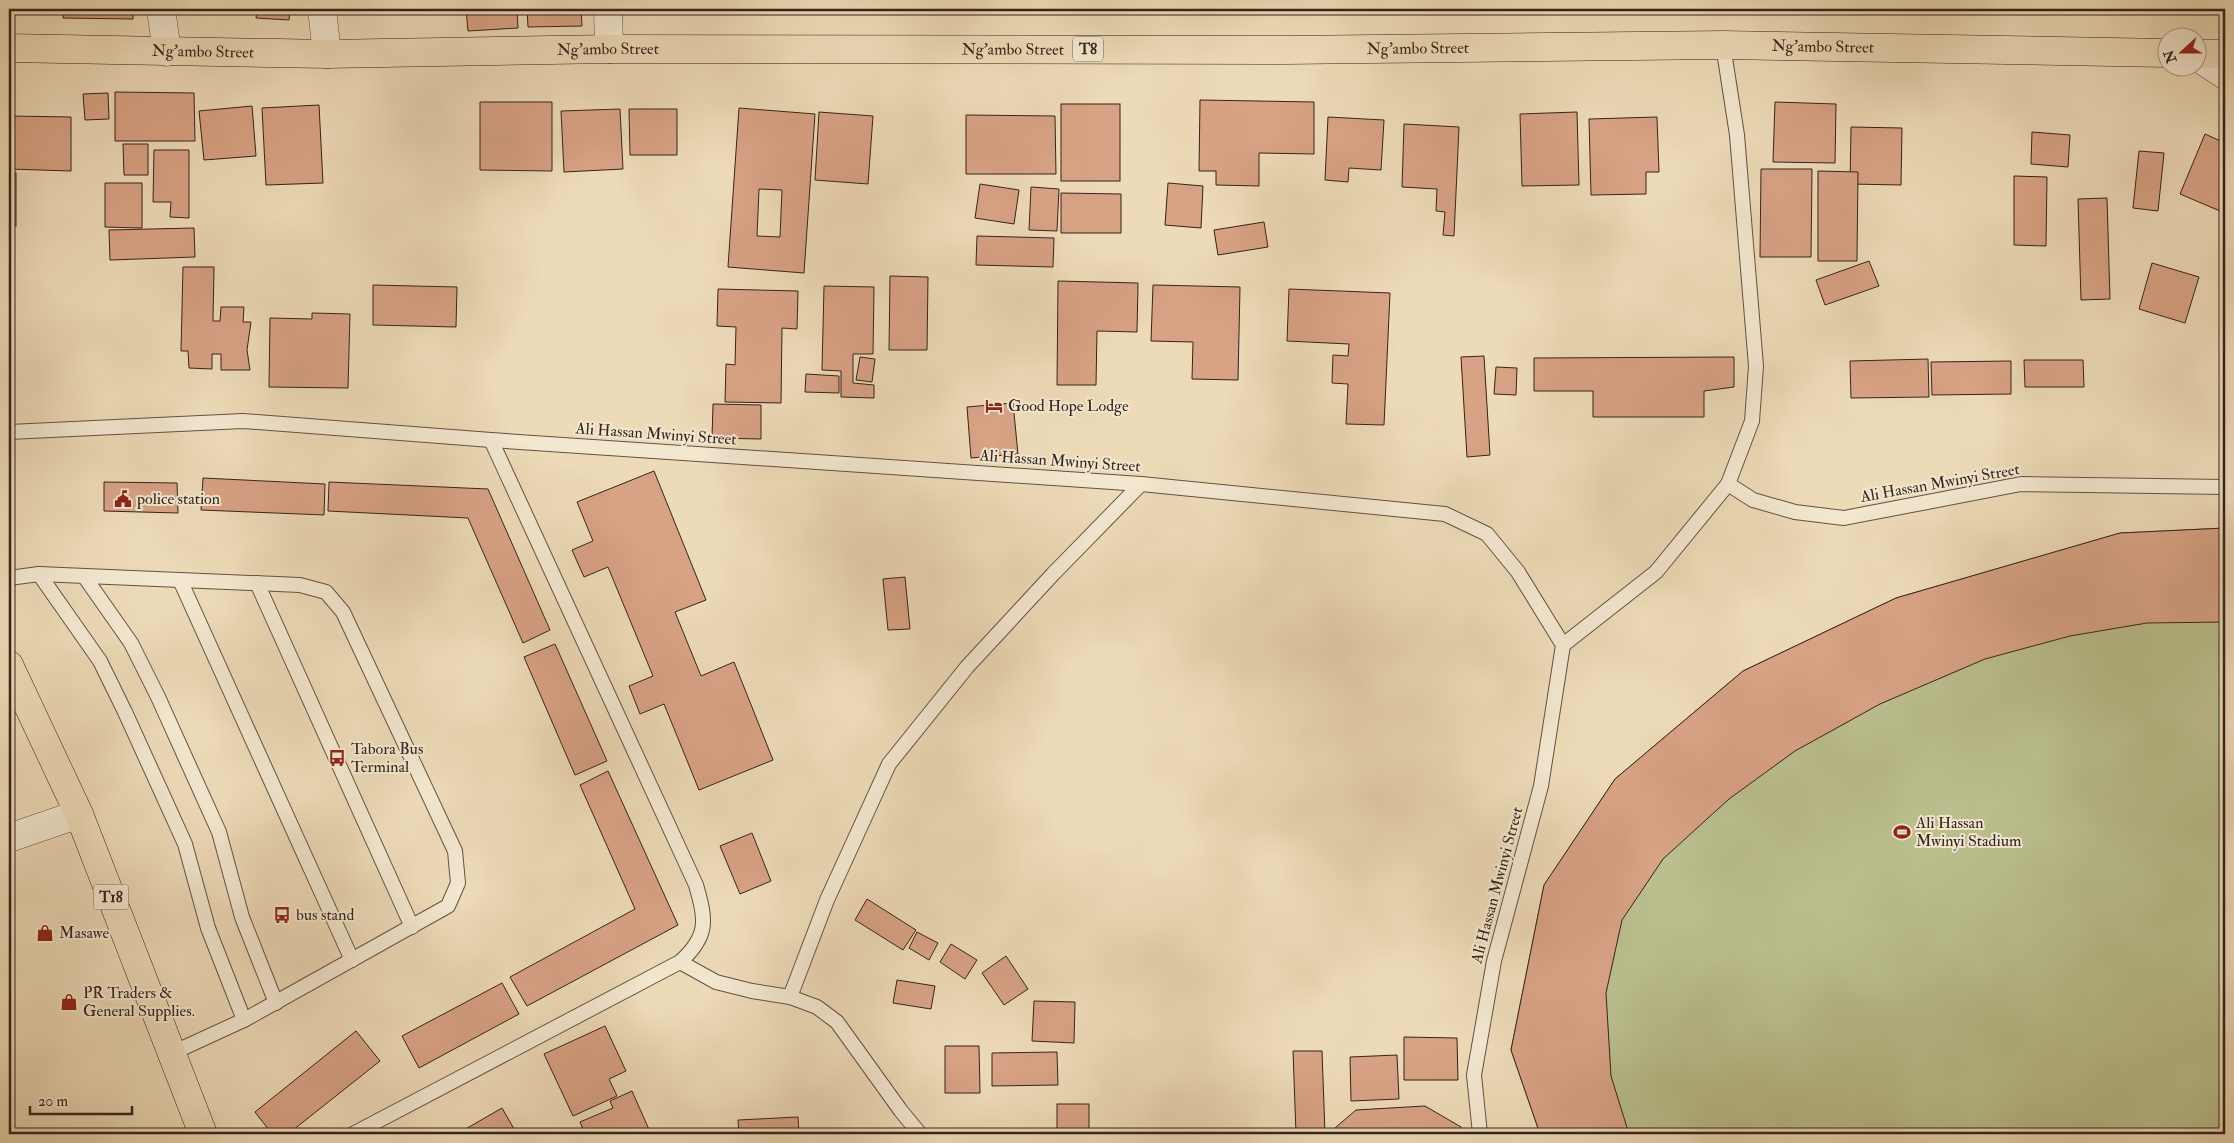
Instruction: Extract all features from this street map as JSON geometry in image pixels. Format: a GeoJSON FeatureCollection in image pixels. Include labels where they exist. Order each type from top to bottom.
{"type":"FeatureCollection","features":[{"type":"Feature","properties":{"kind":"main road","name":"Ng’ambo Street"},"geometry":{"type":"LineString","coordinates":[[9,48],[327,54],[609,49],[1296,50],[1722,45],[2156,53]]}},
{"type":"Feature","properties":{"kind":"main road"},"geometry":{"type":"LineString","coordinates":[[2206,55],[2225,54]]}},
{"type":"Feature","properties":{"kind":"main road","name":"T18"},"geometry":{"type":"LineString","coordinates":[[9,665],[80,814],[170,1054],[203,1134]]}},
{"type":"Feature","properties":{"kind":"street"},"geometry":{"type":"LineString","coordinates":[[161,9],[167,52]]}},
{"type":"Feature","properties":{"kind":"street"},"geometry":{"type":"LineString","coordinates":[[322,9],[327,54]]}},
{"type":"Feature","properties":{"kind":"street"},"geometry":{"type":"LineString","coordinates":[[608,9],[609,49]]}},
{"type":"Feature","properties":{"kind":"street"},"geometry":{"type":"LineString","coordinates":[[2206,62],[2225,75]]}},
{"type":"Feature","properties":{"kind":"street"},"geometry":{"type":"LineString","coordinates":[[9,838],[80,814]]}},
{"type":"Feature","properties":{"kind":"lane"},"geometry":{"type":"LineString","coordinates":[[1562,646],[1656,572],[1728,484],[1752,421],[1756,366],[1737,135],[1722,45]]}},
{"type":"Feature","properties":{"kind":"lane","name":"Ali Hassan Mwinyi Street"},"geometry":{"type":"LineString","coordinates":[[9,432],[243,421],[491,440],[1141,484],[1445,514],[1487,534],[1518,572],[1562,646],[1541,786],[1494,961],[1474,1075],[1480,1134]]}},
{"type":"Feature","properties":{"kind":"lane"},"geometry":{"type":"LineString","coordinates":[[353,1134],[680,962],[694,950],[702,933],[704,913],[696,885],[491,440]]}},
{"type":"Feature","properties":{"kind":"lane"},"geometry":{"type":"LineString","coordinates":[[790,996],[827,900],[889,764],[967,667],[1053,574],[1141,484]]}},
{"type":"Feature","properties":{"kind":"lane","name":"Ali Hassan Mwinyi Street"},"geometry":{"type":"LineString","coordinates":[[1728,484],[1753,500],[1795,512],[1844,518],[2021,484],[2225,487]]}},
{"type":"Feature","properties":{"kind":"lane"},"geometry":{"type":"LineString","coordinates":[[39,574],[100,661],[125,712],[185,844],[208,928],[244,1020]]}},
{"type":"Feature","properties":{"kind":"lane"},"geometry":{"type":"LineString","coordinates":[[9,578],[39,574],[257,583],[300,585],[326,592],[343,612],[455,851],[458,883],[448,906],[276,1003],[170,1054]]}},
{"type":"Feature","properties":{"kind":"lane"},"geometry":{"type":"LineString","coordinates":[[84,576],[131,644],[219,832],[242,917],[276,1003]]}},
{"type":"Feature","properties":{"kind":"lane"},"geometry":{"type":"LineString","coordinates":[[180,580],[352,960]]}},
{"type":"Feature","properties":{"kind":"lane"},"geometry":{"type":"LineString","coordinates":[[257,583],[412,926]]}},
{"type":"Feature","properties":{"kind":"lane"},"geometry":{"type":"LineString","coordinates":[[680,962],[716,982],[752,991],[790,996],[817,1007],[837,1022],[901,1112],[920,1134]]}},
{"type":"Feature","properties":{"kind":"green space","name":"Ali Hassan Mwinyi Stadium"},"geometry":{"type":"Polygon","coordinates":[[[2225,528],[2225,1134],[1540,1134],[1511,1050],[1544,885],[1615,779],[1743,671],[1896,598],[2120,533],[2225,528]]]}},
{"type":"Feature","properties":{"kind":"building"},"geometry":{"type":"Polygon","coordinates":[[[63,9],[133,9],[133,19],[63,18],[63,9]]]}},
{"type":"Feature","properties":{"kind":"building"},"geometry":{"type":"Polygon","coordinates":[[[257,9],[290,9],[289,20],[256,18],[257,9]]]}},
{"type":"Feature","properties":{"kind":"building"},"geometry":{"type":"Polygon","coordinates":[[[466,9],[517,9],[518,28],[468,31],[466,9]]]}},
{"type":"Feature","properties":{"kind":"building"},"geometry":{"type":"Polygon","coordinates":[[[527,9],[581,9],[582,26],[528,27],[527,9]]]}},
{"type":"Feature","properties":{"kind":"building"},"geometry":{"type":"Polygon","coordinates":[[[115,92],[194,93],[195,141],[115,141],[115,92]]]}},
{"type":"Feature","properties":{"kind":"building"},"geometry":{"type":"Polygon","coordinates":[[[108,93],[109,119],[85,120],[83,94],[108,93]]]}},
{"type":"Feature","properties":{"kind":"building"},"geometry":{"type":"Polygon","coordinates":[[[1200,100],[1314,102],[1314,154],[1259,153],[1259,186],[1216,185],[1216,171],[1199,171],[1200,100]]]}},
{"type":"Feature","properties":{"kind":"building"},"geometry":{"type":"Polygon","coordinates":[[[480,102],[552,102],[552,171],[480,170],[480,102]]]}},
{"type":"Feature","properties":{"kind":"building"},"geometry":{"type":"Polygon","coordinates":[[[1775,102],[1836,104],[1835,163],[1773,162],[1775,102]]]}},
{"type":"Feature","properties":{"kind":"building"},"geometry":{"type":"Polygon","coordinates":[[[1061,104],[1120,104],[1120,181],[1061,181],[1061,104]]]}},
{"type":"Feature","properties":{"kind":"building"},"geometry":{"type":"Polygon","coordinates":[[[319,105],[323,183],[266,185],[262,108],[319,105]]]}},
{"type":"Feature","properties":{"kind":"building"},"geometry":{"type":"Polygon","coordinates":[[[252,106],[256,156],[204,160],[199,111],[252,106]]]}},
{"type":"Feature","properties":{"kind":"building"},"geometry":{"type":"Polygon","coordinates":[[[739,108],[815,114],[804,273],[728,267],[739,108]],[[759,189],[757,236],[780,237],[782,190],[759,189]]]}},
{"type":"Feature","properties":{"kind":"building"},"geometry":{"type":"Polygon","coordinates":[[[620,109],[623,169],[564,172],[561,111],[620,109]]]}},
{"type":"Feature","properties":{"kind":"building"},"geometry":{"type":"Polygon","coordinates":[[[629,109],[677,109],[677,155],[630,155],[629,109]]]}},
{"type":"Feature","properties":{"kind":"building"},"geometry":{"type":"Polygon","coordinates":[[[819,112],[873,116],[868,184],[815,180],[819,112]]]}},
{"type":"Feature","properties":{"kind":"building"},"geometry":{"type":"Polygon","coordinates":[[[1577,112],[1579,185],[1522,186],[1520,114],[1577,112]]]}},
{"type":"Feature","properties":{"kind":"building"},"geometry":{"type":"Polygon","coordinates":[[[966,115],[1055,116],[1056,174],[966,174],[966,115]]]}},
{"type":"Feature","properties":{"kind":"building"},"geometry":{"type":"Polygon","coordinates":[[[9,116],[71,117],[71,171],[9,169],[9,116]]]}},
{"type":"Feature","properties":{"kind":"building"},"geometry":{"type":"Polygon","coordinates":[[[1328,117],[1384,120],[1381,170],[1349,168],[1348,182],[1325,180],[1328,117]]]}},
{"type":"Feature","properties":{"kind":"building"},"geometry":{"type":"Polygon","coordinates":[[[1657,117],[1659,172],[1646,172],[1646,194],[1591,195],[1589,119],[1657,117]]]}},
{"type":"Feature","properties":{"kind":"building"},"geometry":{"type":"Polygon","coordinates":[[[1404,124],[1459,127],[1454,236],[1443,235],[1445,212],[1436,211],[1437,189],[1402,187],[1404,124]]]}},
{"type":"Feature","properties":{"kind":"building"},"geometry":{"type":"Polygon","coordinates":[[[1851,127],[1902,128],[1901,185],[1850,184],[1851,127]]]}},
{"type":"Feature","properties":{"kind":"building"},"geometry":{"type":"Polygon","coordinates":[[[2032,132],[2070,135],[2068,167],[2031,164],[2032,132]]]}},
{"type":"Feature","properties":{"kind":"building"},"geometry":{"type":"Polygon","coordinates":[[[2205,134],[2225,143],[2225,200],[2220,211],[2180,194],[2205,134]]]}},
{"type":"Feature","properties":{"kind":"building"},"geometry":{"type":"Polygon","coordinates":[[[123,144],[148,144],[148,175],[124,175],[123,144]]]}},
{"type":"Feature","properties":{"kind":"building"},"geometry":{"type":"Polygon","coordinates":[[[154,150],[189,150],[189,218],[170,217],[171,202],[153,202],[154,150]]]}},
{"type":"Feature","properties":{"kind":"building"},"geometry":{"type":"Polygon","coordinates":[[[2139,151],[2164,153],[2158,211],[2133,208],[2139,151]]]}},
{"type":"Feature","properties":{"kind":"building"},"geometry":{"type":"Polygon","coordinates":[[[1761,169],[1812,169],[1811,257],[1760,257],[1761,169]]]}},
{"type":"Feature","properties":{"kind":"building"},"geometry":{"type":"Polygon","coordinates":[[[1818,171],[1858,172],[1857,261],[1818,261],[1818,171]]]}},
{"type":"Feature","properties":{"kind":"building"},"geometry":{"type":"Polygon","coordinates":[[[9,173],[16,173],[16,226],[9,226],[9,173]]]}},
{"type":"Feature","properties":{"kind":"building"},"geometry":{"type":"Polygon","coordinates":[[[2014,176],[2047,177],[2046,246],[2014,245],[2014,176]]]}},
{"type":"Feature","properties":{"kind":"building"},"geometry":{"type":"Polygon","coordinates":[[[105,183],[142,183],[142,228],[105,227],[105,183]]]}},
{"type":"Feature","properties":{"kind":"building"},"geometry":{"type":"Polygon","coordinates":[[[1168,183],[1203,186],[1201,228],[1165,225],[1168,183]]]}},
{"type":"Feature","properties":{"kind":"building"},"geometry":{"type":"Polygon","coordinates":[[[980,184],[1019,190],[1014,224],[975,218],[980,184]]]}},
{"type":"Feature","properties":{"kind":"building"},"geometry":{"type":"Polygon","coordinates":[[[1031,187],[1059,189],[1057,231],[1029,230],[1031,187]]]}},
{"type":"Feature","properties":{"kind":"building"},"geometry":{"type":"Polygon","coordinates":[[[1061,193],[1121,194],[1121,233],[1061,233],[1061,193]]]}},
{"type":"Feature","properties":{"kind":"building"},"geometry":{"type":"Polygon","coordinates":[[[2107,198],[2110,299],[2081,300],[2078,199],[2107,198]]]}},
{"type":"Feature","properties":{"kind":"building"},"geometry":{"type":"Polygon","coordinates":[[[1264,222],[1268,247],[1218,255],[1214,230],[1264,222]]]}},
{"type":"Feature","properties":{"kind":"building"},"geometry":{"type":"Polygon","coordinates":[[[2225,226],[2225,244],[2220,243],[2225,226]]]}},
{"type":"Feature","properties":{"kind":"building"},"geometry":{"type":"Polygon","coordinates":[[[194,228],[195,257],[110,260],[109,230],[194,228]]]}},
{"type":"Feature","properties":{"kind":"building"},"geometry":{"type":"Polygon","coordinates":[[[9,233],[12,233],[13,256],[9,256],[9,233]]]}},
{"type":"Feature","properties":{"kind":"building"},"geometry":{"type":"Polygon","coordinates":[[[977,236],[1054,238],[1053,267],[976,265],[977,236]]]}},
{"type":"Feature","properties":{"kind":"building"},"geometry":{"type":"Polygon","coordinates":[[[1869,261],[1879,286],[1825,305],[1816,280],[1869,261]]]}},
{"type":"Feature","properties":{"kind":"building"},"geometry":{"type":"Polygon","coordinates":[[[2152,263],[2199,277],[2185,323],[2139,309],[2152,263]]]}},
{"type":"Feature","properties":{"kind":"building"},"geometry":{"type":"Polygon","coordinates":[[[183,267],[214,267],[213,321],[220,321],[221,307],[244,307],[243,322],[251,322],[247,350],[250,370],[221,370],[221,354],[212,354],[212,369],[189,368],[188,351],[181,351],[183,267]]]}},
{"type":"Feature","properties":{"kind":"building"},"geometry":{"type":"Polygon","coordinates":[[[890,276],[928,277],[927,350],[889,350],[890,276]]]}},
{"type":"Feature","properties":{"kind":"building"},"geometry":{"type":"Polygon","coordinates":[[[1058,281],[1138,283],[1137,332],[1097,331],[1096,385],[1057,385],[1058,281]]]}},
{"type":"Feature","properties":{"kind":"building"},"geometry":{"type":"Polygon","coordinates":[[[373,285],[457,287],[456,327],[373,325],[373,285]]]}},
{"type":"Feature","properties":{"kind":"building"},"geometry":{"type":"Polygon","coordinates":[[[1153,285],[1240,287],[1238,380],[1192,379],[1193,342],[1151,341],[1153,285]]]}},
{"type":"Feature","properties":{"kind":"building"},"geometry":{"type":"Polygon","coordinates":[[[824,286],[874,287],[873,354],[853,354],[853,383],[874,385],[874,398],[841,397],[841,371],[822,370],[824,286]]]}},
{"type":"Feature","properties":{"kind":"building"},"geometry":{"type":"Polygon","coordinates":[[[718,289],[798,291],[797,329],[782,328],[781,403],[725,402],[726,364],[735,365],[736,327],[717,326],[718,289]]]}},
{"type":"Feature","properties":{"kind":"building"},"geometry":{"type":"Polygon","coordinates":[[[1289,289],[1390,293],[1384,425],[1346,424],[1348,384],[1332,383],[1333,355],[1348,356],[1349,344],[1287,341],[1289,289]]]}},
{"type":"Feature","properties":{"kind":"building"},"geometry":{"type":"Polygon","coordinates":[[[312,313],[350,314],[348,388],[269,387],[270,318],[312,319],[312,313]]]}},
{"type":"Feature","properties":{"kind":"building"},"geometry":{"type":"Polygon","coordinates":[[[1484,356],[1490,455],[1467,457],[1461,357],[1484,356]]]}},
{"type":"Feature","properties":{"kind":"building"},"geometry":{"type":"Polygon","coordinates":[[[860,357],[875,359],[872,382],[856,380],[860,357]]]}},
{"type":"Feature","properties":{"kind":"building"},"geometry":{"type":"Polygon","coordinates":[[[1734,357],[1734,387],[1704,391],[1704,417],[1593,417],[1593,391],[1534,391],[1534,358],[1734,357]]]}},
{"type":"Feature","properties":{"kind":"building"},"geometry":{"type":"Polygon","coordinates":[[[1928,359],[1929,397],[1851,398],[1850,361],[1928,359]]]}},
{"type":"Feature","properties":{"kind":"building"},"geometry":{"type":"Polygon","coordinates":[[[2024,360],[2083,360],[2084,387],[2025,387],[2024,360]]]}},
{"type":"Feature","properties":{"kind":"building"},"geometry":{"type":"Polygon","coordinates":[[[2011,361],[2011,394],[1932,395],[1931,362],[2011,361]]]}},
{"type":"Feature","properties":{"kind":"building"},"geometry":{"type":"Polygon","coordinates":[[[1496,367],[1517,368],[1516,395],[1494,394],[1496,367]]]}},
{"type":"Feature","properties":{"kind":"building"},"geometry":{"type":"Polygon","coordinates":[[[806,374],[839,376],[839,393],[805,392],[806,374]]]}},
{"type":"Feature","properties":{"kind":"building"},"geometry":{"type":"Polygon","coordinates":[[[1013,403],[1018,454],[971,458],[967,407],[1013,403]]]}},
{"type":"Feature","properties":{"kind":"building"},"geometry":{"type":"Polygon","coordinates":[[[713,404],[761,405],[761,439],[712,438],[713,404]]]}},
{"type":"Feature","properties":{"kind":"building"},"geometry":{"type":"Polygon","coordinates":[[[654,471],[706,600],[675,612],[701,676],[734,662],[773,760],[699,790],[664,704],[640,714],[629,686],[653,676],[608,567],[584,577],[572,550],[593,541],[577,502],[654,471]]]}},
{"type":"Feature","properties":{"kind":"building"},"geometry":{"type":"Polygon","coordinates":[[[203,478],[325,484],[324,515],[201,510],[203,478]]]}},
{"type":"Feature","properties":{"kind":"building"},"geometry":{"type":"Polygon","coordinates":[[[104,482],[177,483],[178,513],[104,511],[104,482]]]}},
{"type":"Feature","properties":{"kind":"building"},"geometry":{"type":"Polygon","coordinates":[[[329,482],[488,489],[550,630],[523,643],[468,518],[328,511],[329,482]]]}},
{"type":"Feature","properties":{"kind":"building"},"geometry":{"type":"Polygon","coordinates":[[[2225,528],[2225,622],[2147,623],[2070,636],[1985,659],[1880,704],[1795,751],[1729,799],[1663,859],[1622,920],[1606,993],[1611,1076],[1629,1134],[1540,1134],[1511,1050],[1544,885],[1615,779],[1743,671],[1896,598],[2120,533],[2225,528]]]}},
{"type":"Feature","properties":{"kind":"building"},"geometry":{"type":"Polygon","coordinates":[[[905,577],[910,629],[888,630],[883,579],[905,577]]]}},
{"type":"Feature","properties":{"kind":"building"},"geometry":{"type":"Polygon","coordinates":[[[555,644],[607,761],[575,775],[524,657],[555,644]]]}},
{"type":"Feature","properties":{"kind":"building"},"geometry":{"type":"Polygon","coordinates":[[[608,771],[678,925],[527,1006],[510,977],[635,909],[580,785],[608,771]]]}},
{"type":"Feature","properties":{"kind":"building"},"geometry":{"type":"Polygon","coordinates":[[[752,833],[771,881],[740,894],[720,846],[752,833]]]}},
{"type":"Feature","properties":{"kind":"building"},"geometry":{"type":"Polygon","coordinates":[[[867,899],[916,930],[903,950],[855,920],[867,899]]]}},
{"type":"Feature","properties":{"kind":"building"},"geometry":{"type":"Polygon","coordinates":[[[917,932],[938,943],[929,960],[909,948],[917,932]]]}},
{"type":"Feature","properties":{"kind":"building"},"geometry":{"type":"Polygon","coordinates":[[[951,944],[977,960],[965,979],[940,962],[951,944]]]}},
{"type":"Feature","properties":{"kind":"building"},"geometry":{"type":"Polygon","coordinates":[[[1006,956],[1028,989],[1004,1005],[982,973],[1006,956]]]}},
{"type":"Feature","properties":{"kind":"building"},"geometry":{"type":"Polygon","coordinates":[[[897,980],[935,986],[931,1009],[893,1003],[897,980]]]}},
{"type":"Feature","properties":{"kind":"building"},"geometry":{"type":"Polygon","coordinates":[[[502,983],[519,1014],[419,1068],[402,1036],[502,983]]]}},
{"type":"Feature","properties":{"kind":"building"},"geometry":{"type":"Polygon","coordinates":[[[1034,1001],[1075,1002],[1074,1043],[1032,1041],[1034,1001]]]}},
{"type":"Feature","properties":{"kind":"building"},"geometry":{"type":"Polygon","coordinates":[[[605,1026],[626,1071],[609,1079],[617,1096],[573,1116],[544,1054],[605,1026]]]}},
{"type":"Feature","properties":{"kind":"building"},"geometry":{"type":"Polygon","coordinates":[[[356,1031],[380,1061],[288,1134],[272,1134],[255,1112],[356,1031]]]}},
{"type":"Feature","properties":{"kind":"building"},"geometry":{"type":"Polygon","coordinates":[[[1404,1037],[1457,1038],[1458,1080],[1404,1080],[1404,1037]]]}},
{"type":"Feature","properties":{"kind":"building"},"geometry":{"type":"Polygon","coordinates":[[[945,1046],[979,1046],[980,1093],[945,1093],[945,1046]]]}},
{"type":"Feature","properties":{"kind":"building"},"geometry":{"type":"Polygon","coordinates":[[[1293,1051],[1322,1051],[1325,1134],[1296,1134],[1293,1051]]]}},
{"type":"Feature","properties":{"kind":"building"},"geometry":{"type":"Polygon","coordinates":[[[1057,1052],[1058,1085],[992,1086],[992,1053],[1057,1052]]]}},
{"type":"Feature","properties":{"kind":"building"},"geometry":{"type":"Polygon","coordinates":[[[1397,1055],[1399,1099],[1351,1101],[1350,1057],[1397,1055]]]}},
{"type":"Feature","properties":{"kind":"building"},"geometry":{"type":"Polygon","coordinates":[[[632,1091],[651,1134],[585,1134],[580,1122],[613,1108],[610,1101],[632,1091]]]}},
{"type":"Feature","properties":{"kind":"building"},"geometry":{"type":"Polygon","coordinates":[[[1057,1104],[1089,1104],[1089,1134],[1057,1134],[1057,1104]]]}},
{"type":"Feature","properties":{"kind":"building"},"geometry":{"type":"Polygon","coordinates":[[[1425,1106],[1461,1127],[1462,1134],[1328,1134],[1356,1110],[1425,1106]]]}},
{"type":"Feature","properties":{"kind":"building"},"geometry":{"type":"Polygon","coordinates":[[[502,1108],[517,1134],[457,1134],[502,1108]]]}},
{"type":"Feature","properties":{"kind":"building"},"geometry":{"type":"Polygon","coordinates":[[[798,1117],[799,1134],[739,1134],[738,1120],[798,1117]]]}},
{"type":"Feature","properties":{"kind":"building"},"geometry":{"type":"Polygon","coordinates":[[[815,1132],[852,1132],[852,1134],[815,1134],[815,1132]]]}},
{"type":"Feature","properties":{"kind":"place","name":"Good Hope Lodge"},"geometry":{"type":"Point","coordinates":[994,406]}},
{"type":"Feature","properties":{"kind":"place","name":"police station"},"geometry":{"type":"Point","coordinates":[123,499]}},
{"type":"Feature","properties":{"kind":"place","name":"Tabora Bus Terminal"},"geometry":{"type":"Point","coordinates":[337,758]}},
{"type":"Feature","properties":{"kind":"place","name":"Ali Hassan Mwinyi Stadium"},"geometry":{"type":"Point","coordinates":[1902,832]}},
{"type":"Feature","properties":{"kind":"place","name":"bus stand"},"geometry":{"type":"Point","coordinates":[282,915]}},
{"type":"Feature","properties":{"kind":"place","name":"Masawe"},"geometry":{"type":"Point","coordinates":[45,933]}},
{"type":"Feature","properties":{"kind":"place","name":"PR Traders & General Supplies."},"geometry":{"type":"Point","coordinates":[69,1002]}}]}
